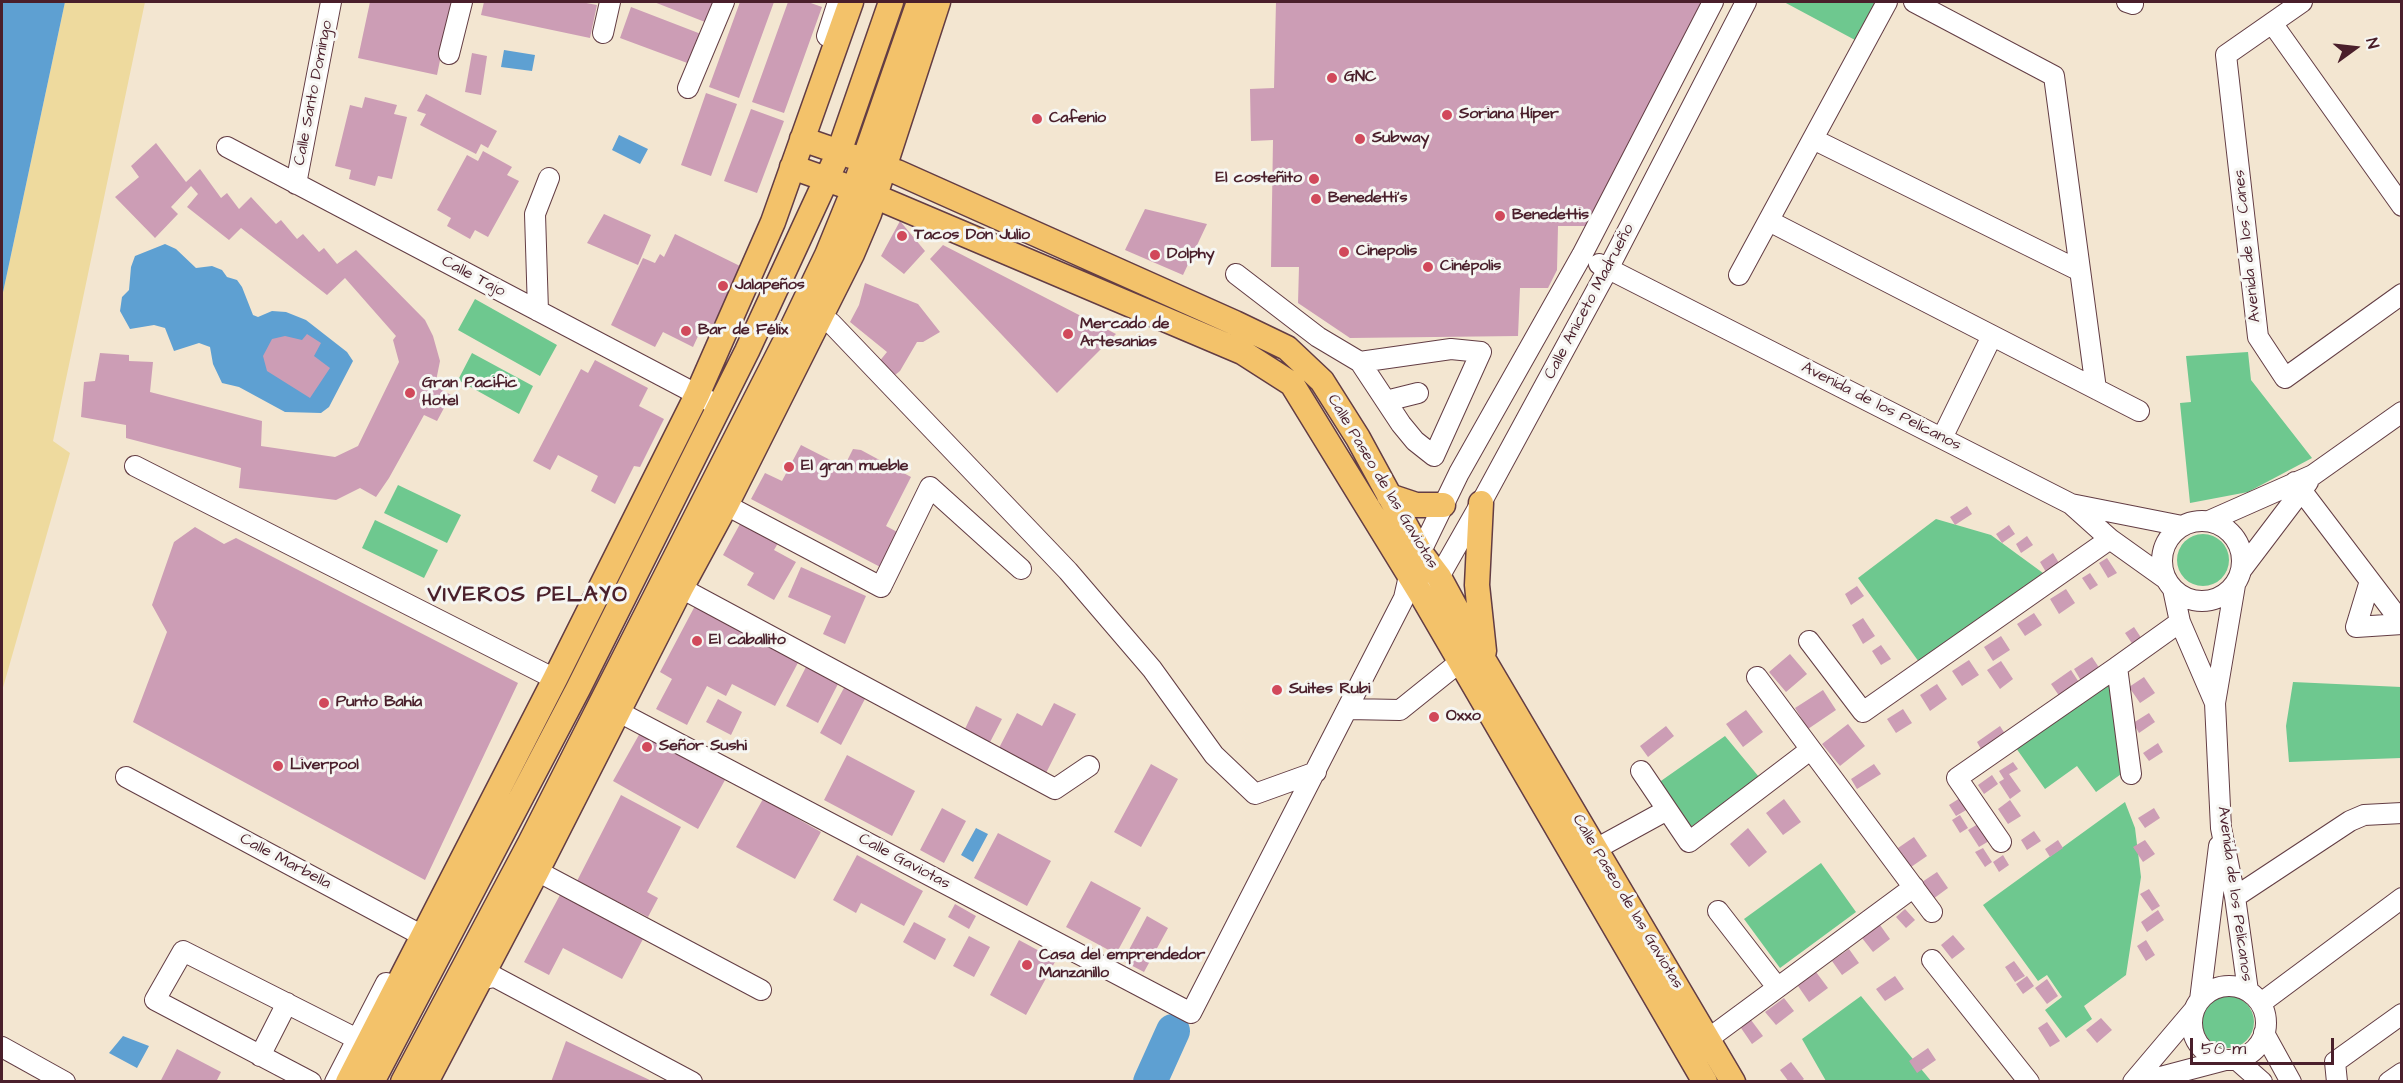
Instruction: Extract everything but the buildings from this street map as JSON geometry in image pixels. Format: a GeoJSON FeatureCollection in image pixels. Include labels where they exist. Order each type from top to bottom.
{"type":"FeatureCollection","features":[{"type":"Feature","properties":{"kind":"main road"},"geometry":{"type":"LineString","coordinates":[[382,1017],[418,933],[551,677],[693,393],[773,222],[851,2]]}},
{"type":"Feature","properties":{"kind":"main road"},"geometry":{"type":"LineString","coordinates":[[372,1082],[578,689],[747,351],[839,152],[891,2]]}},
{"type":"Feature","properties":{"kind":"main road"},"geometry":{"type":"LineString","coordinates":[[426,1082],[726,505],[822,318],[852,254],[864,193],[919,2]]}},
{"type":"Feature","properties":{"kind":"main road"},"geometry":{"type":"LineString","coordinates":[[874,164],[910,80],[938,2]]}},
{"type":"Feature","properties":{"kind":"main road","name":"Calle Paseo de las Gaviotas"},"geometry":{"type":"LineString","coordinates":[[802,139],[874,164],[1214,313],[1287,348],[1322,381],[1358,438],[1420,552],[1438,577],[1485,662],[1705,1082]]}},
{"type":"Feature","properties":{"kind":"main road","name":"Calle Paseo de las Gaviotas"},"geometry":{"type":"LineString","coordinates":[[792,167],[864,193],[1242,352],[1292,384],[1354,482],[1411,589],[1461,661],[1733,1082]]}},
{"type":"Feature","properties":{"kind":"main road"},"geometry":{"type":"LineString","coordinates":[[403,1082],[535,832],[827,255],[864,193]]}},
{"type":"Feature","properties":{"kind":"main road"},"geometry":{"type":"LineString","coordinates":[[747,351],[773,222]]}},
{"type":"Feature","properties":{"kind":"main road"},"geometry":{"type":"LineString","coordinates":[[1389,496],[1416,505],[1443,505]]}},
{"type":"Feature","properties":{"kind":"main road"},"geometry":{"type":"LineString","coordinates":[[1481,503],[1477,585],[1485,662]]}},
{"type":"Feature","properties":{"kind":"main road"},"geometry":{"type":"LineString","coordinates":[[348,1082],[362,1041],[444,947]]}},
{"type":"Feature","properties":{"kind":"main road"},"geometry":{"type":"LineString","coordinates":[[418,1052],[478,980]]}},
{"type":"Feature","properties":{"kind":"street"},"geometry":{"type":"LineString","coordinates":[[449,54],[462,2]]}},
{"type":"Feature","properties":{"kind":"street"},"geometry":{"type":"LineString","coordinates":[[603,33],[610,2]]}},
{"type":"Feature","properties":{"kind":"street"},"geometry":{"type":"LineString","coordinates":[[688,88],[724,2]]}},
{"type":"Feature","properties":{"kind":"street"},"geometry":{"type":"LineString","coordinates":[[693,393],[764,217],[838,2]]}},
{"type":"Feature","properties":{"kind":"street","name":"Calle Aniceto Madrueño"},"geometry":{"type":"LineString","coordinates":[[1411,589],[1420,552],[1459,473],[1582,255],[1713,2]]}},
{"type":"Feature","properties":{"kind":"street","name":"Calle Aniceto Madrueño"},"geometry":{"type":"LineString","coordinates":[[1411,589],[1438,577],[1481,503],[1608,269],[1746,2]]}},
{"type":"Feature","properties":{"kind":"street"},"geometry":{"type":"LineString","coordinates":[[1739,275],[1887,2]]}},
{"type":"Feature","properties":{"kind":"street"},"geometry":{"type":"LineString","coordinates":[[1914,2],[2054,76],[2096,389]]}},
{"type":"Feature","properties":{"kind":"street","name":"Avenida de los Canes"},"geometry":{"type":"LineString","coordinates":[[2302,2],[2226,55],[2258,337],[2285,378],[2402,294]]}},
{"type":"Feature","properties":{"kind":"street","name":"Calle Santo Domingo"},"geometry":{"type":"LineString","coordinates":[[296,184],[325,5]]}},
{"type":"Feature","properties":{"kind":"street"},"geometry":{"type":"LineString","coordinates":[[2272,23],[2402,206]]}},
{"type":"Feature","properties":{"kind":"street"},"geometry":{"type":"LineString","coordinates":[[1813,139],[2080,271]]}},
{"type":"Feature","properties":{"kind":"street","name":"Calle Tajo"},"geometry":{"type":"LineString","coordinates":[[227,147],[719,406]]}},
{"type":"Feature","properties":{"kind":"street"},"geometry":{"type":"LineString","coordinates":[[538,311],[535,214],[549,178]]}},
{"type":"Feature","properties":{"kind":"street"},"geometry":{"type":"LineString","coordinates":[[1768,221],[2139,411]]}},
{"type":"Feature","properties":{"kind":"street","name":"Avenida de los Pelícanos"},"geometry":{"type":"LineString","coordinates":[[1582,255],[2072,504],[2110,539],[2169,584],[2180,622],[2215,704],[2221,828],[2254,997]]}},
{"type":"Feature","properties":{"kind":"street"},"geometry":{"type":"LineString","coordinates":[[1236,274],[1318,337],[1360,362],[1415,441],[1459,473]]}},
{"type":"Feature","properties":{"kind":"street"},"geometry":{"type":"LineString","coordinates":[[822,318],[831,323],[1068,572],[1152,669],[1214,755],[1255,794],[1316,772],[1411,589]]}},
{"type":"Feature","properties":{"kind":"street"},"geometry":{"type":"LineString","coordinates":[[1942,438],[1992,336]]}},
{"type":"Feature","properties":{"kind":"street"},"geometry":{"type":"LineString","coordinates":[[1360,362],[1451,349],[1481,352],[1434,456]]}},
{"type":"Feature","properties":{"kind":"street"},"geometry":{"type":"LineString","coordinates":[[1386,401],[1418,393]]}},
{"type":"Feature","properties":{"kind":"street"},"geometry":{"type":"LineString","coordinates":[[2209,521],[2303,483],[2402,412]]}},
{"type":"Feature","properties":{"kind":"street"},"geometry":{"type":"LineString","coordinates":[[135,466],[551,677]]}},
{"type":"Feature","properties":{"kind":"street"},"geometry":{"type":"LineString","coordinates":[[2215,704],[2239,577],[2242,556],[2239,543],[2221,525],[2200,520],[2182,526],[2172,534],[2162,555],[2162,568],[2169,584],[2182,596],[2205,602],[2227,594],[2239,577],[2303,483]]}},
{"type":"Feature","properties":{"kind":"street"},"geometry":{"type":"LineString","coordinates":[[2303,483],[2370,581],[2402,623]]}},
{"type":"Feature","properties":{"kind":"street"},"geometry":{"type":"LineString","coordinates":[[726,505],[881,587],[930,487],[1021,569]]}},
{"type":"Feature","properties":{"kind":"street"},"geometry":{"type":"LineString","coordinates":[[2072,504],[2182,526]]}},
{"type":"Feature","properties":{"kind":"street"},"geometry":{"type":"LineString","coordinates":[[1809,641],[1863,712],[2110,539]]}},
{"type":"Feature","properties":{"kind":"street"},"geometry":{"type":"LineString","coordinates":[[2370,581],[2356,627],[2402,623]]}},
{"type":"Feature","properties":{"kind":"street"},"geometry":{"type":"LineString","coordinates":[[681,588],[1055,789],[1089,766]]}},
{"type":"Feature","properties":{"kind":"street"},"geometry":{"type":"LineString","coordinates":[[2001,842],[1958,778],[2180,622]]}},
{"type":"Feature","properties":{"kind":"street"},"geometry":{"type":"LineString","coordinates":[[1348,709],[1400,710],[1461,661]]}},
{"type":"Feature","properties":{"kind":"street"},"geometry":{"type":"LineString","coordinates":[[2117,667],[2131,774]]}},
{"type":"Feature","properties":{"kind":"street"},"geometry":{"type":"LineString","coordinates":[[1757,677],[1932,912]]}},
{"type":"Feature","properties":{"kind":"street","name":"Calle Gaviotas"},"geometry":{"type":"LineString","coordinates":[[617,711],[1191,1013],[1316,772]]}},
{"type":"Feature","properties":{"kind":"street"},"geometry":{"type":"LineString","coordinates":[[1641,771],[1689,842],[1810,750]]}},
{"type":"Feature","properties":{"kind":"street","name":"Calle Marbella"},"geometry":{"type":"LineString","coordinates":[[126,777],[444,947]]}},
{"type":"Feature","properties":{"kind":"street"},"geometry":{"type":"LineString","coordinates":[[1585,854],[1667,810]]}},
{"type":"Feature","properties":{"kind":"street"},"geometry":{"type":"LineString","coordinates":[[2235,897],[2350,821],[2364,815],[2402,813]]}},
{"type":"Feature","properties":{"kind":"street"},"geometry":{"type":"LineString","coordinates":[[2221,828],[2197,1005],[2192,1021],[2193,1032],[2205,1051],[2214,1058],[2231,1060],[2262,1082]]}},
{"type":"Feature","properties":{"kind":"street"},"geometry":{"type":"LineString","coordinates":[[537,872],[761,990]]}},
{"type":"Feature","properties":{"kind":"street"},"geometry":{"type":"LineString","coordinates":[[1708,1040],[1914,887]]}},
{"type":"Feature","properties":{"kind":"street"},"geometry":{"type":"LineString","coordinates":[[2254,997],[2402,898]]}},
{"type":"Feature","properties":{"kind":"street"},"geometry":{"type":"LineString","coordinates":[[1718,911],[1777,987]]}},
{"type":"Feature","properties":{"kind":"street"},"geometry":{"type":"LineString","coordinates":[[335,1082],[362,1041],[418,933]]}},
{"type":"Feature","properties":{"kind":"street"},"geometry":{"type":"LineString","coordinates":[[311,1082],[155,1000],[183,951],[362,1041]]}},
{"type":"Feature","properties":{"kind":"street"},"geometry":{"type":"LineString","coordinates":[[1932,960],[2029,1082]]}},
{"type":"Feature","properties":{"kind":"street"},"geometry":{"type":"LineString","coordinates":[[478,980],[493,976],[692,1082]]}},
{"type":"Feature","properties":{"kind":"street"},"geometry":{"type":"LineString","coordinates":[[2133,1082],[2197,1005],[2214,989],[2222,986],[2240,987],[2254,997],[2265,1016],[2265,1034],[2253,1052],[2231,1060],[2142,1082]]}},
{"type":"Feature","properties":{"kind":"street"},"geometry":{"type":"LineString","coordinates":[[260,1056],[288,1003]]}},
{"type":"Feature","properties":{"kind":"street"},"geometry":{"type":"LineString","coordinates":[[2337,1082],[2335,1062],[2402,1014]]}},
{"type":"Feature","properties":{"kind":"street"},"geometry":{"type":"LineString","coordinates":[[2265,1034],[2291,1082]]}},
{"type":"Feature","properties":{"kind":"street"},"geometry":{"type":"LineString","coordinates":[[2,1047],[65,1082]]}},
{"type":"Feature","properties":{"kind":"street"},"geometry":{"type":"LineString","coordinates":[[2389,1082],[2402,1073]]}},
{"type":"Feature","properties":{"kind":"green space"},"geometry":{"type":"Polygon","coordinates":[[[1784,2],[1876,2],[1855,40],[1784,2]]]}},
{"type":"Feature","properties":{"kind":"green space"},"geometry":{"type":"Polygon","coordinates":[[[475,299],[557,345],[540,376],[458,330],[475,299]]]}},
{"type":"Feature","properties":{"kind":"green space"},"geometry":{"type":"Polygon","coordinates":[[[2248,352],[2251,380],[2312,458],[2248,492],[2190,503],[2180,403],[2191,402],[2186,356],[2248,352]]]}},
{"type":"Feature","properties":{"kind":"green space"},"geometry":{"type":"Polygon","coordinates":[[[472,353],[533,386],[519,414],[458,380],[472,353]]]}},
{"type":"Feature","properties":{"kind":"green space"},"geometry":{"type":"Polygon","coordinates":[[[398,485],[461,515],[447,543],[384,513],[398,485]]]}},
{"type":"Feature","properties":{"kind":"green space"},"geometry":{"type":"Polygon","coordinates":[[[1936,519],[1991,535],[2043,573],[1919,662],[1858,578],[1936,519]]]}},
{"type":"Feature","properties":{"kind":"green space"},"geometry":{"type":"Polygon","coordinates":[[[375,520],[438,550],[424,578],[362,548],[375,520]]]}},
{"type":"Feature","properties":{"kind":"green space"},"geometry":{"type":"Polygon","coordinates":[[[2198,534],[2208,534],[2222,541],[2229,560],[2222,579],[2208,586],[2198,586],[2188,582],[2181,575],[2177,565],[2177,555],[2181,545],[2188,538],[2198,534]]]}},
{"type":"Feature","properties":{"kind":"green space"},"geometry":{"type":"Polygon","coordinates":[[[2110,682],[2124,772],[2096,792],[2077,766],[2045,789],[2016,748],[2110,682]]]}},
{"type":"Feature","properties":{"kind":"green space"},"geometry":{"type":"Polygon","coordinates":[[[2293,682],[2401,687],[2401,758],[2289,762],[2286,726],[2293,682]]]}},
{"type":"Feature","properties":{"kind":"green space"},"geometry":{"type":"Polygon","coordinates":[[[1725,736],[1759,777],[1688,829],[1658,783],[1725,736]]]}},
{"type":"Feature","properties":{"kind":"green space"},"geometry":{"type":"Polygon","coordinates":[[[2125,802],[2135,828],[2141,877],[2126,975],[2084,1006],[2092,1019],[2066,1038],[2045,1010],[2062,997],[2047,975],[2038,981],[1983,905],[2125,802]]]}},
{"type":"Feature","properties":{"kind":"green space"},"geometry":{"type":"Polygon","coordinates":[[[1821,863],[1856,912],[1780,968],[1744,919],[1821,863]]]}},
{"type":"Feature","properties":{"kind":"green space"},"geometry":{"type":"Polygon","coordinates":[[[1861,996],[1931,1081],[1826,1081],[1802,1039],[1861,996]]]}},
{"type":"Feature","properties":{"kind":"green space"},"geometry":{"type":"Polygon","coordinates":[[[2223,996],[2233,996],[2247,1003],[2254,1022],[2247,1041],[2233,1048],[2223,1048],[2213,1044],[2206,1037],[2202,1027],[2202,1017],[2206,1007],[2213,1000],[2223,996]]]}},
{"type":"Feature","properties":{"kind":"sand"},"geometry":{"type":"Polygon","coordinates":[[[65,2],[145,2],[53,441],[70,453],[2,691],[2,297],[65,2]]]}},
{"type":"Feature","properties":{"kind":"water"},"geometry":{"type":"Polygon","coordinates":[[[2,2],[65,2],[2,297],[2,2]]]}},
{"type":"Feature","properties":{"kind":"water"},"geometry":{"type":"Polygon","coordinates":[[[504,50],[535,55],[532,71],[501,67],[504,50]]]}},
{"type":"Feature","properties":{"kind":"water"},"geometry":{"type":"Polygon","coordinates":[[[619,135],[648,149],[640,164],[612,150],[619,135]]]}},
{"type":"Feature","properties":{"kind":"water"},"geometry":{"type":"Polygon","coordinates":[[[165,244],[176,249],[196,268],[212,266],[222,270],[227,277],[237,280],[253,315],[258,317],[272,311],[286,312],[306,320],[347,352],[353,361],[329,407],[321,413],[285,412],[239,387],[222,383],[213,364],[210,347],[199,343],[174,351],[165,328],[154,325],[130,329],[120,311],[122,297],[129,290],[131,267],[135,256],[165,244]]]}},
{"type":"Feature","properties":{"kind":"water"},"geometry":{"type":"Polygon","coordinates":[[[976,828],[988,834],[973,862],[961,855],[976,828]]]}},
{"type":"Feature","properties":{"kind":"water"},"geometry":{"type":"Polygon","coordinates":[[[123,1036],[149,1046],[137,1068],[109,1053],[123,1036]]]}},
{"type":"Feature","properties":{"kind":"waterway"},"geometry":{"type":"LineString","coordinates":[[1150,1082],[1173,1031]]}},
{"type":"Feature","properties":{"kind":"place","name":"GNC"},"geometry":{"type":"Point","coordinates":[1332,78]}},
{"type":"Feature","properties":{"kind":"place","name":"Soriana Híper"},"geometry":{"type":"Point","coordinates":[1447,115]}},
{"type":"Feature","properties":{"kind":"place","name":"Cafenio"},"geometry":{"type":"Point","coordinates":[1037,119]}},
{"type":"Feature","properties":{"kind":"place","name":"Subway"},"geometry":{"type":"Point","coordinates":[1360,139]}},
{"type":"Feature","properties":{"kind":"place","name":"El costeñito"},"geometry":{"type":"Point","coordinates":[1314,179]}},
{"type":"Feature","properties":{"kind":"place","name":"Benedetti's"},"geometry":{"type":"Point","coordinates":[1316,199]}},
{"type":"Feature","properties":{"kind":"place","name":"Benedettis"},"geometry":{"type":"Point","coordinates":[1500,216]}},
{"type":"Feature","properties":{"kind":"place","name":"Tacos Don Julio"},"geometry":{"type":"Point","coordinates":[902,236]}},
{"type":"Feature","properties":{"kind":"place","name":"Cinepolis"},"geometry":{"type":"Point","coordinates":[1344,252]}},
{"type":"Feature","properties":{"kind":"place","name":"Dolphy"},"geometry":{"type":"Point","coordinates":[1155,255]}},
{"type":"Feature","properties":{"kind":"place","name":"Cinépolis"},"geometry":{"type":"Point","coordinates":[1428,267]}},
{"type":"Feature","properties":{"kind":"place","name":"Jalapeños"},"geometry":{"type":"Point","coordinates":[723,286]}},
{"type":"Feature","properties":{"kind":"place","name":"Bar de Félix"},"geometry":{"type":"Point","coordinates":[686,331]}},
{"type":"Feature","properties":{"kind":"place","name":"Mercado de Artesanias"},"geometry":{"type":"Point","coordinates":[1068,334]}},
{"type":"Feature","properties":{"kind":"place","name":"Gran Pacific Hotel"},"geometry":{"type":"Point","coordinates":[410,393]}},
{"type":"Feature","properties":{"kind":"place","name":"El gran mueble"},"geometry":{"type":"Point","coordinates":[789,467]}},
{"type":"Feature","properties":{"kind":"place","name":"El caballito"},"geometry":{"type":"Point","coordinates":[697,641]}},
{"type":"Feature","properties":{"kind":"place","name":"Suites Rubi"},"geometry":{"type":"Point","coordinates":[1277,690]}},
{"type":"Feature","properties":{"kind":"place","name":"Punto Bahía"},"geometry":{"type":"Point","coordinates":[324,703]}},
{"type":"Feature","properties":{"kind":"place","name":"Oxxo"},"geometry":{"type":"Point","coordinates":[1434,717]}},
{"type":"Feature","properties":{"kind":"place","name":"Señor Sushi"},"geometry":{"type":"Point","coordinates":[647,747]}},
{"type":"Feature","properties":{"kind":"place","name":"Liverpool"},"geometry":{"type":"Point","coordinates":[278,766]}},
{"type":"Feature","properties":{"kind":"place","name":"Casa del emprendedor Manzanillo"},"geometry":{"type":"Point","coordinates":[1027,965]}},
{"type":"Feature","properties":{"kind":"district","name":"VIVEROS PELAYO"},"geometry":{"type":"Point","coordinates":[528,596]}}]}
